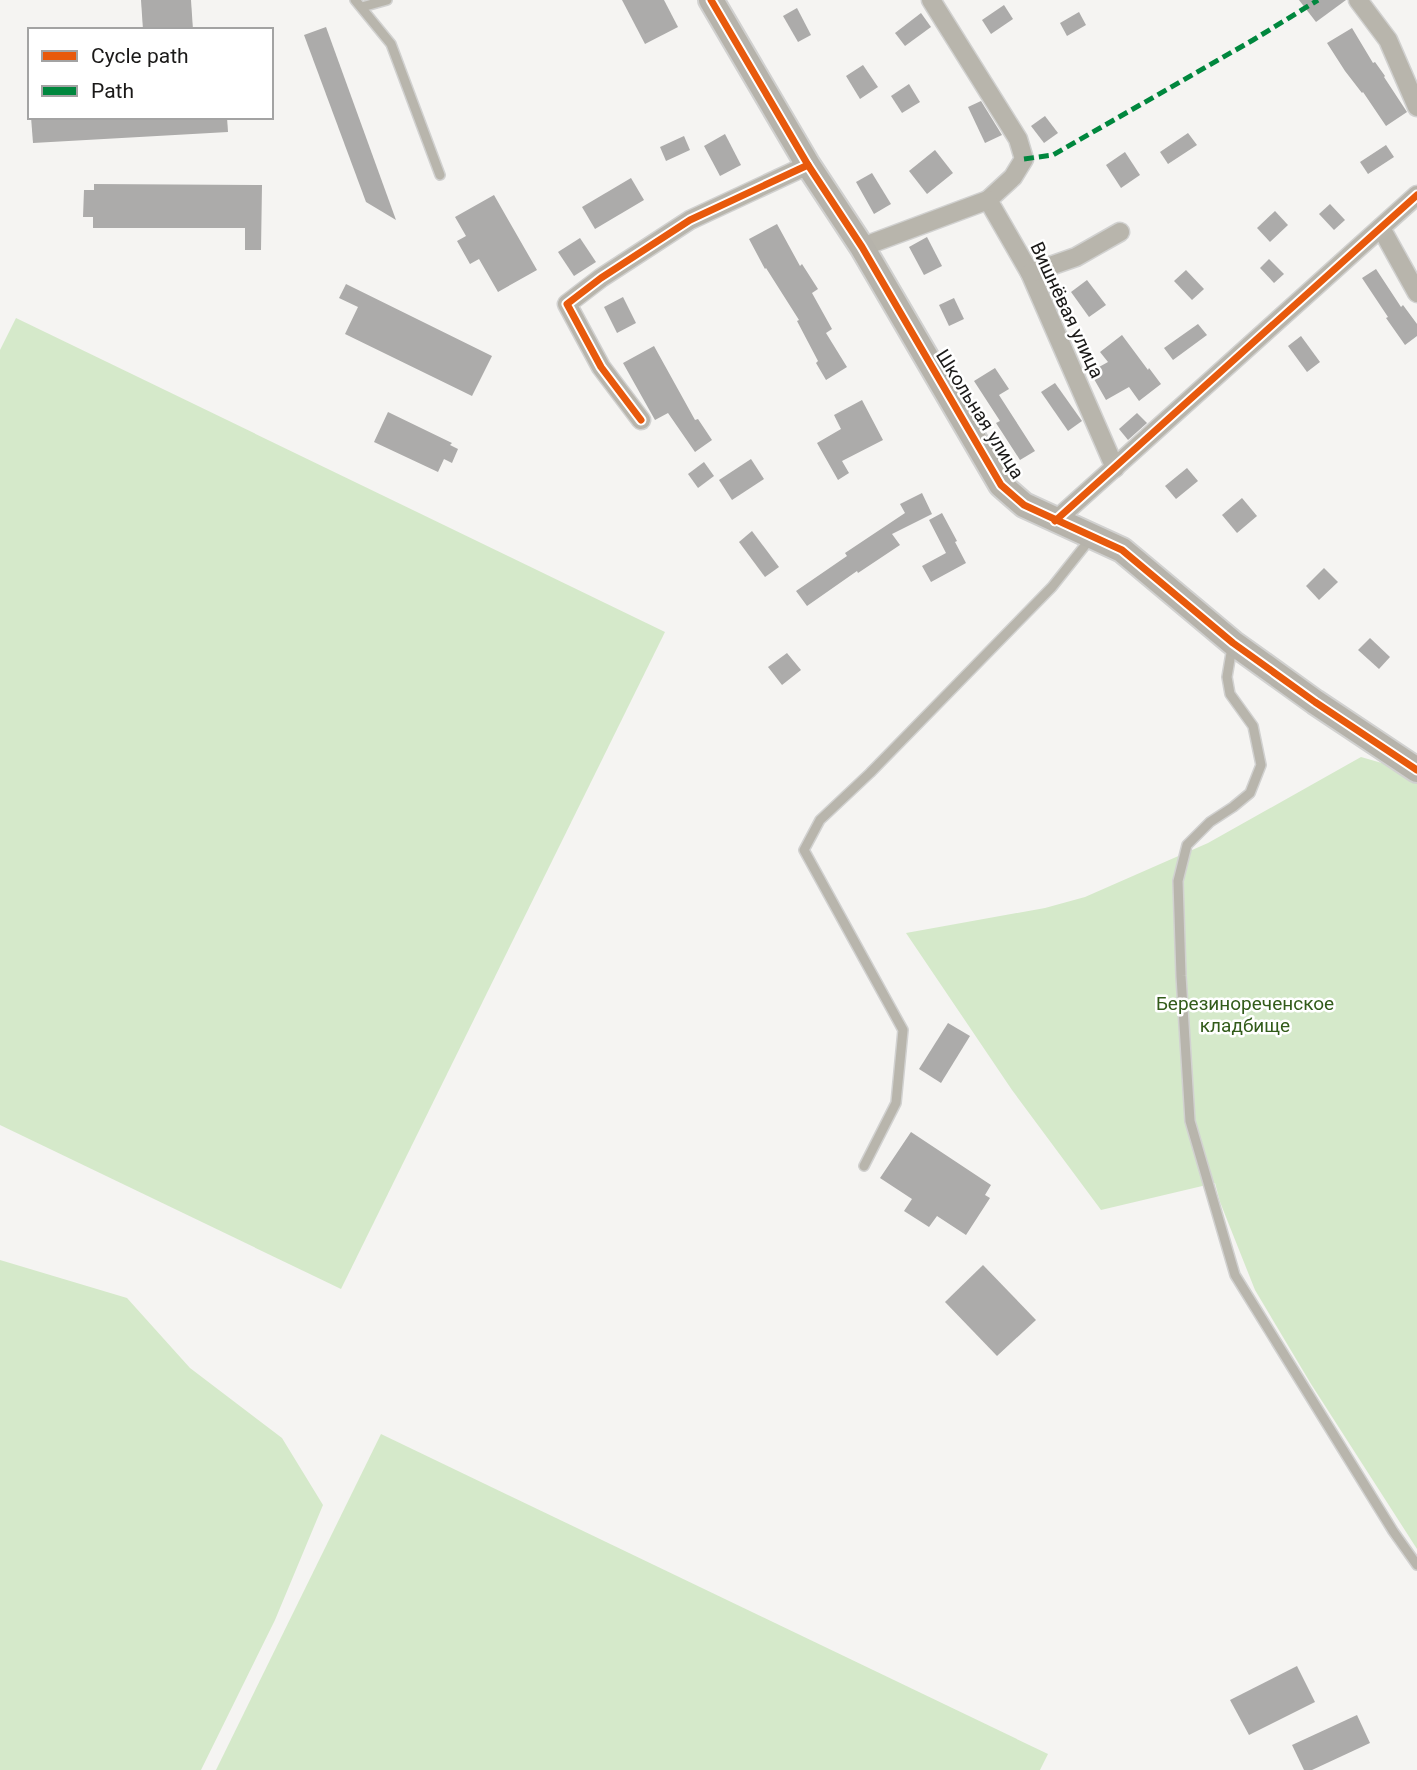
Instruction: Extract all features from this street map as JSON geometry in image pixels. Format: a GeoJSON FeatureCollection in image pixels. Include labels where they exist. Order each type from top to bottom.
{"type":"FeatureCollection","features":[{"type":"Feature","properties":{"kind":"street","name":"Школьная улица"},"geometry":{"type":"LineString","coordinates":[[711,0],[808,165],[862,247],[1000,485],[1024,505],[1122,551],[1233,643],[1417,770]]}},
{"type":"Feature","properties":{"kind":"street"},"geometry":{"type":"LineString","coordinates":[[862,247],[988,200],[1013,177],[1024,159],[1018,139],[931,0]]}},
{"type":"Feature","properties":{"kind":"street"},"geometry":{"type":"LineString","coordinates":[[1358,0],[1388,40],[1417,107]]}},
{"type":"Feature","properties":{"kind":"street"},"geometry":{"type":"LineString","coordinates":[[641,420],[601,367],[567,304],[601,278],[690,220],[808,165]]}},
{"type":"Feature","properties":{"kind":"street"},"geometry":{"type":"LineString","coordinates":[[1055,520],[1417,195]]}},
{"type":"Feature","properties":{"kind":"street","name":"Вишнёвая улица"},"geometry":{"type":"LineString","coordinates":[[988,200],[1030,273],[1115,468]]}},
{"type":"Feature","properties":{"kind":"street"},"geometry":{"type":"LineString","coordinates":[[1381,228],[1417,293]]}},
{"type":"Feature","properties":{"kind":"street"},"geometry":{"type":"LineString","coordinates":[[1030,273],[1076,257],[1120,232]]}},
{"type":"Feature","properties":{"kind":"lane"},"geometry":{"type":"LineString","coordinates":[[358,4],[387,0]]}},
{"type":"Feature","properties":{"kind":"lane"},"geometry":{"type":"LineString","coordinates":[[358,4],[391,44],[440,174]]}},
{"type":"Feature","properties":{"kind":"lane"},"geometry":{"type":"LineString","coordinates":[[864,1166],[896,1103],[903,1030],[804,850],[820,820],[870,774],[1052,587],[1092,537]]}},
{"type":"Feature","properties":{"kind":"lane"},"geometry":{"type":"LineString","coordinates":[[1233,643],[1227,677],[1230,694],[1253,726],[1261,765],[1250,793],[1210,822],[1187,845],[1178,881],[1181,976],[1191,1121],[1235,1275],[1393,1531],[1417,1565]]}},
{"type":"Feature","properties":{"kind":"green space"},"geometry":{"type":"Polygon","coordinates":[[[16,318],[665,632],[341,1289],[0,1125],[0,350],[16,318]]]}},
{"type":"Feature","properties":{"kind":"green space","name":"Березинореченское кладбище"},"geometry":{"type":"Polygon","coordinates":[[[1361,757],[1406,770],[1417,780],[1417,1549],[1311,1384],[1255,1290],[1215,1183],[1101,1210],[1012,1090],[906,933],[1045,908],[1085,897],[1208,843],[1361,757]]]}},
{"type":"Feature","properties":{"kind":"green space"},"geometry":{"type":"Polygon","coordinates":[[[0,1260],[127,1298],[190,1368],[282,1438],[323,1505],[275,1620],[201,1770],[0,1770],[0,1260]]]}},
{"type":"Feature","properties":{"kind":"green space"},"geometry":{"type":"Polygon","coordinates":[[[381,1434],[1048,1754],[1040,1770],[216,1770],[381,1434]]]}},
{"type":"Feature","properties":{"kind":"building"},"geometry":{"type":"Polygon","coordinates":[[[141,0],[191,0],[193,28],[143,28],[141,0]]]}},
{"type":"Feature","properties":{"kind":"building"},"geometry":{"type":"Polygon","coordinates":[[[622,0],[664,0],[678,27],[645,44],[622,0]]]}},
{"type":"Feature","properties":{"kind":"building"},"geometry":{"type":"Polygon","coordinates":[[[1299,0],[1346,0],[1316,22],[1299,0]]]}},
{"type":"Feature","properties":{"kind":"building"},"geometry":{"type":"Polygon","coordinates":[[[1004,5],[1013,19],[991,34],[982,20],[1004,5]]]}},
{"type":"Feature","properties":{"kind":"building"},"geometry":{"type":"Polygon","coordinates":[[[797,8],[811,35],[798,42],[783,16],[797,8]]]}},
{"type":"Feature","properties":{"kind":"building"},"geometry":{"type":"Polygon","coordinates":[[[1079,12],[1086,25],[1067,36],[1060,23],[1079,12]]]}},
{"type":"Feature","properties":{"kind":"building"},"geometry":{"type":"Polygon","coordinates":[[[921,13],[931,27],[905,46],[895,33],[921,13]]]}},
{"type":"Feature","properties":{"kind":"building"},"geometry":{"type":"Polygon","coordinates":[[[326,27],[396,220],[366,202],[304,35],[326,27]]]}},
{"type":"Feature","properties":{"kind":"building"},"geometry":{"type":"Polygon","coordinates":[[[1352,28],[1407,112],[1386,126],[1327,43],[1352,28]]]}},
{"type":"Feature","properties":{"kind":"building"},"geometry":{"type":"Polygon","coordinates":[[[863,65],[878,87],[860,99],[846,76],[863,65]]]}},
{"type":"Feature","properties":{"kind":"building"},"geometry":{"type":"Polygon","coordinates":[[[909,84],[920,102],[902,113],[891,96],[909,84]]]}},
{"type":"Feature","properties":{"kind":"building"},"geometry":{"type":"Polygon","coordinates":[[[981,101],[1002,135],[985,143],[968,107],[981,101]]]}},
{"type":"Feature","properties":{"kind":"building"},"geometry":{"type":"Polygon","coordinates":[[[1045,116],[1058,133],[1044,143],[1031,126],[1045,116]]]}},
{"type":"Feature","properties":{"kind":"building"},"geometry":{"type":"Polygon","coordinates":[[[31,119],[227,119],[228,132],[33,143],[31,119]]]}},
{"type":"Feature","properties":{"kind":"building"},"geometry":{"type":"Polygon","coordinates":[[[1188,133],[1197,145],[1168,164],[1160,152],[1188,133]]]}},
{"type":"Feature","properties":{"kind":"building"},"geometry":{"type":"Polygon","coordinates":[[[725,134],[741,165],[720,176],[704,146],[725,134]]]}},
{"type":"Feature","properties":{"kind":"building"},"geometry":{"type":"Polygon","coordinates":[[[684,136],[690,150],[666,161],[660,147],[684,136]]]}},
{"type":"Feature","properties":{"kind":"building"},"geometry":{"type":"Polygon","coordinates":[[[1386,145],[1394,157],[1368,174],[1360,162],[1386,145]]]}},
{"type":"Feature","properties":{"kind":"building"},"geometry":{"type":"Polygon","coordinates":[[[935,150],[953,173],[927,194],[909,171],[935,150]]]}},
{"type":"Feature","properties":{"kind":"building"},"geometry":{"type":"Polygon","coordinates":[[[1125,152],[1140,175],[1121,188],[1106,165],[1125,152]]]}},
{"type":"Feature","properties":{"kind":"building"},"geometry":{"type":"Polygon","coordinates":[[[872,173],[891,204],[874,214],[856,182],[872,173]]]}},
{"type":"Feature","properties":{"kind":"building"},"geometry":{"type":"Polygon","coordinates":[[[631,178],[644,200],[595,229],[582,207],[631,178]]]}},
{"type":"Feature","properties":{"kind":"building"},"geometry":{"type":"Polygon","coordinates":[[[94,184],[262,185],[261,250],[245,250],[245,228],[93,228],[93,217],[83,217],[84,190],[94,190],[94,184]]]}},
{"type":"Feature","properties":{"kind":"building"},"geometry":{"type":"Polygon","coordinates":[[[494,195],[537,270],[498,292],[479,259],[470,264],[457,241],[466,236],[455,217],[494,195]]]}},
{"type":"Feature","properties":{"kind":"building"},"geometry":{"type":"Polygon","coordinates":[[[1330,204],[1345,220],[1334,230],[1319,214],[1330,204]]]}},
{"type":"Feature","properties":{"kind":"building"},"geometry":{"type":"Polygon","coordinates":[[[1275,211],[1288,225],[1270,242],[1257,228],[1275,211]]]}},
{"type":"Feature","properties":{"kind":"building"},"geometry":{"type":"Polygon","coordinates":[[[777,224],[800,266],[802,264],[818,289],[812,293],[832,329],[826,333],[847,367],[826,380],[797,321],[799,320],[765,269],[749,239],[777,224]]]}},
{"type":"Feature","properties":{"kind":"building"},"geometry":{"type":"Polygon","coordinates":[[[927,237],[942,266],[924,275],[909,247],[927,237]]]}},
{"type":"Feature","properties":{"kind":"building"},"geometry":{"type":"Polygon","coordinates":[[[580,238],[596,262],[574,276],[558,252],[580,238]]]}},
{"type":"Feature","properties":{"kind":"building"},"geometry":{"type":"Polygon","coordinates":[[[1269,259],[1284,274],[1274,283],[1260,268],[1269,259]]]}},
{"type":"Feature","properties":{"kind":"building"},"geometry":{"type":"Polygon","coordinates":[[[1376,269],[1401,307],[1403,305],[1417,324],[1417,336],[1405,345],[1362,278],[1376,269]]]}},
{"type":"Feature","properties":{"kind":"building"},"geometry":{"type":"Polygon","coordinates":[[[1186,270],[1204,289],[1192,300],[1174,281],[1186,270]]]}},
{"type":"Feature","properties":{"kind":"building"},"geometry":{"type":"Polygon","coordinates":[[[1087,280],[1106,305],[1089,317],[1071,292],[1087,280]]]}},
{"type":"Feature","properties":{"kind":"building"},"geometry":{"type":"Polygon","coordinates":[[[346,284],[492,356],[472,396],[345,334],[358,307],[339,298],[346,284]]]}},
{"type":"Feature","properties":{"kind":"building"},"geometry":{"type":"Polygon","coordinates":[[[623,297],[636,323],[617,333],[604,307],[623,297]]]}},
{"type":"Feature","properties":{"kind":"building"},"geometry":{"type":"Polygon","coordinates":[[[954,298],[964,319],[949,326],[939,305],[954,298]]]}},
{"type":"Feature","properties":{"kind":"building"},"geometry":{"type":"Polygon","coordinates":[[[1198,324],[1207,335],[1173,360],[1164,348],[1198,324]]]}},
{"type":"Feature","properties":{"kind":"building"},"geometry":{"type":"Polygon","coordinates":[[[1122,335],[1161,384],[1139,401],[1129,387],[1106,400],[1090,372],[1108,362],[1100,352],[1122,335]]]}},
{"type":"Feature","properties":{"kind":"building"},"geometry":{"type":"Polygon","coordinates":[[[1301,336],[1320,362],[1307,372],[1288,346],[1301,336]]]}},
{"type":"Feature","properties":{"kind":"building"},"geometry":{"type":"Polygon","coordinates":[[[654,346],[695,420],[698,419],[712,440],[695,452],[668,413],[655,420],[623,363],[654,346]]]}},
{"type":"Feature","properties":{"kind":"building"},"geometry":{"type":"Polygon","coordinates":[[[995,368],[1009,389],[999,395],[1035,451],[1020,460],[996,423],[1000,421],[974,381],[995,368]]]}},
{"type":"Feature","properties":{"kind":"building"},"geometry":{"type":"Polygon","coordinates":[[[1055,383],[1082,421],[1068,431],[1041,392],[1055,383]]]}},
{"type":"Feature","properties":{"kind":"building"},"geometry":{"type":"Polygon","coordinates":[[[862,400],[883,440],[842,461],[849,473],[838,480],[817,443],[841,429],[834,415],[862,400]]]}},
{"type":"Feature","properties":{"kind":"building"},"geometry":{"type":"Polygon","coordinates":[[[388,412],[452,443],[450,445],[458,449],[452,463],[444,459],[438,472],[374,442],[388,412]]]}},
{"type":"Feature","properties":{"kind":"building"},"geometry":{"type":"Polygon","coordinates":[[[1137,413],[1147,423],[1128,440],[1119,429],[1137,413]]]}},
{"type":"Feature","properties":{"kind":"building"},"geometry":{"type":"Polygon","coordinates":[[[751,459],[764,479],[732,500],[719,480],[751,459]]]}},
{"type":"Feature","properties":{"kind":"building"},"geometry":{"type":"Polygon","coordinates":[[[704,462],[714,476],[698,488],[688,474],[704,462]]]}},
{"type":"Feature","properties":{"kind":"building"},"geometry":{"type":"Polygon","coordinates":[[[1187,468],[1198,481],[1176,499],[1165,486],[1187,468]]]}},
{"type":"Feature","properties":{"kind":"building"},"geometry":{"type":"Polygon","coordinates":[[[922,493],[932,514],[892,534],[900,545],[807,606],[796,591],[847,556],[845,553],[905,513],[900,504],[922,493]]]}},
{"type":"Feature","properties":{"kind":"building"},"geometry":{"type":"Polygon","coordinates":[[[1242,498],[1257,516],[1237,533],[1222,515],[1242,498]]]}},
{"type":"Feature","properties":{"kind":"building"},"geometry":{"type":"Polygon","coordinates":[[[942,513],[966,563],[931,582],[922,566],[946,553],[929,520],[942,513]]]}},
{"type":"Feature","properties":{"kind":"building"},"geometry":{"type":"Polygon","coordinates":[[[752,531],[779,567],[765,577],[739,542],[752,531]]]}},
{"type":"Feature","properties":{"kind":"building"},"geometry":{"type":"Polygon","coordinates":[[[1324,568],[1338,582],[1319,600],[1306,586],[1324,568]]]}},
{"type":"Feature","properties":{"kind":"building"},"geometry":{"type":"Polygon","coordinates":[[[1370,638],[1390,657],[1379,669],[1358,650],[1370,638]]]}},
{"type":"Feature","properties":{"kind":"building"},"geometry":{"type":"Polygon","coordinates":[[[787,653],[801,670],[782,685],[768,667],[787,653]]]}},
{"type":"Feature","properties":{"kind":"building"},"geometry":{"type":"Polygon","coordinates":[[[948,1023],[970,1036],[941,1083],[919,1069],[948,1023]]]}},
{"type":"Feature","properties":{"kind":"building"},"geometry":{"type":"Polygon","coordinates":[[[911,1132],[991,1185],[985,1195],[990,1198],[966,1235],[937,1216],[929,1227],[904,1211],[912,1199],[880,1178],[911,1132]]]}},
{"type":"Feature","properties":{"kind":"building"},"geometry":{"type":"Polygon","coordinates":[[[983,1265],[1036,1320],[997,1356],[945,1302],[983,1265]]]}},
{"type":"Feature","properties":{"kind":"building"},"geometry":{"type":"Polygon","coordinates":[[[1297,1666],[1315,1702],[1249,1735],[1230,1700],[1297,1666]]]}},
{"type":"Feature","properties":{"kind":"building"},"geometry":{"type":"Polygon","coordinates":[[[1357,1715],[1370,1743],[1312,1770],[1304,1770],[1292,1745],[1357,1715]]]}},
{"type":"Feature","properties":{"kind":"marked path"},"geometry":{"type":"LineString","coordinates":[[1024,159],[1053,155],[1318,0]]}},
{"type":"Feature","properties":{"kind":"cycle path"},"geometry":{"type":"LineString","coordinates":[[711,0],[808,165],[862,247],[1001,485],[1024,505],[1122,550],[1233,643],[1417,770]]}},
{"type":"Feature","properties":{"kind":"cycle path"},"geometry":{"type":"LineString","coordinates":[[641,420],[601,367],[567,304],[601,278],[690,220],[808,165]]}},
{"type":"Feature","properties":{"kind":"cycle path"},"geometry":{"type":"LineString","coordinates":[[1055,521],[1417,195]]}}]}
